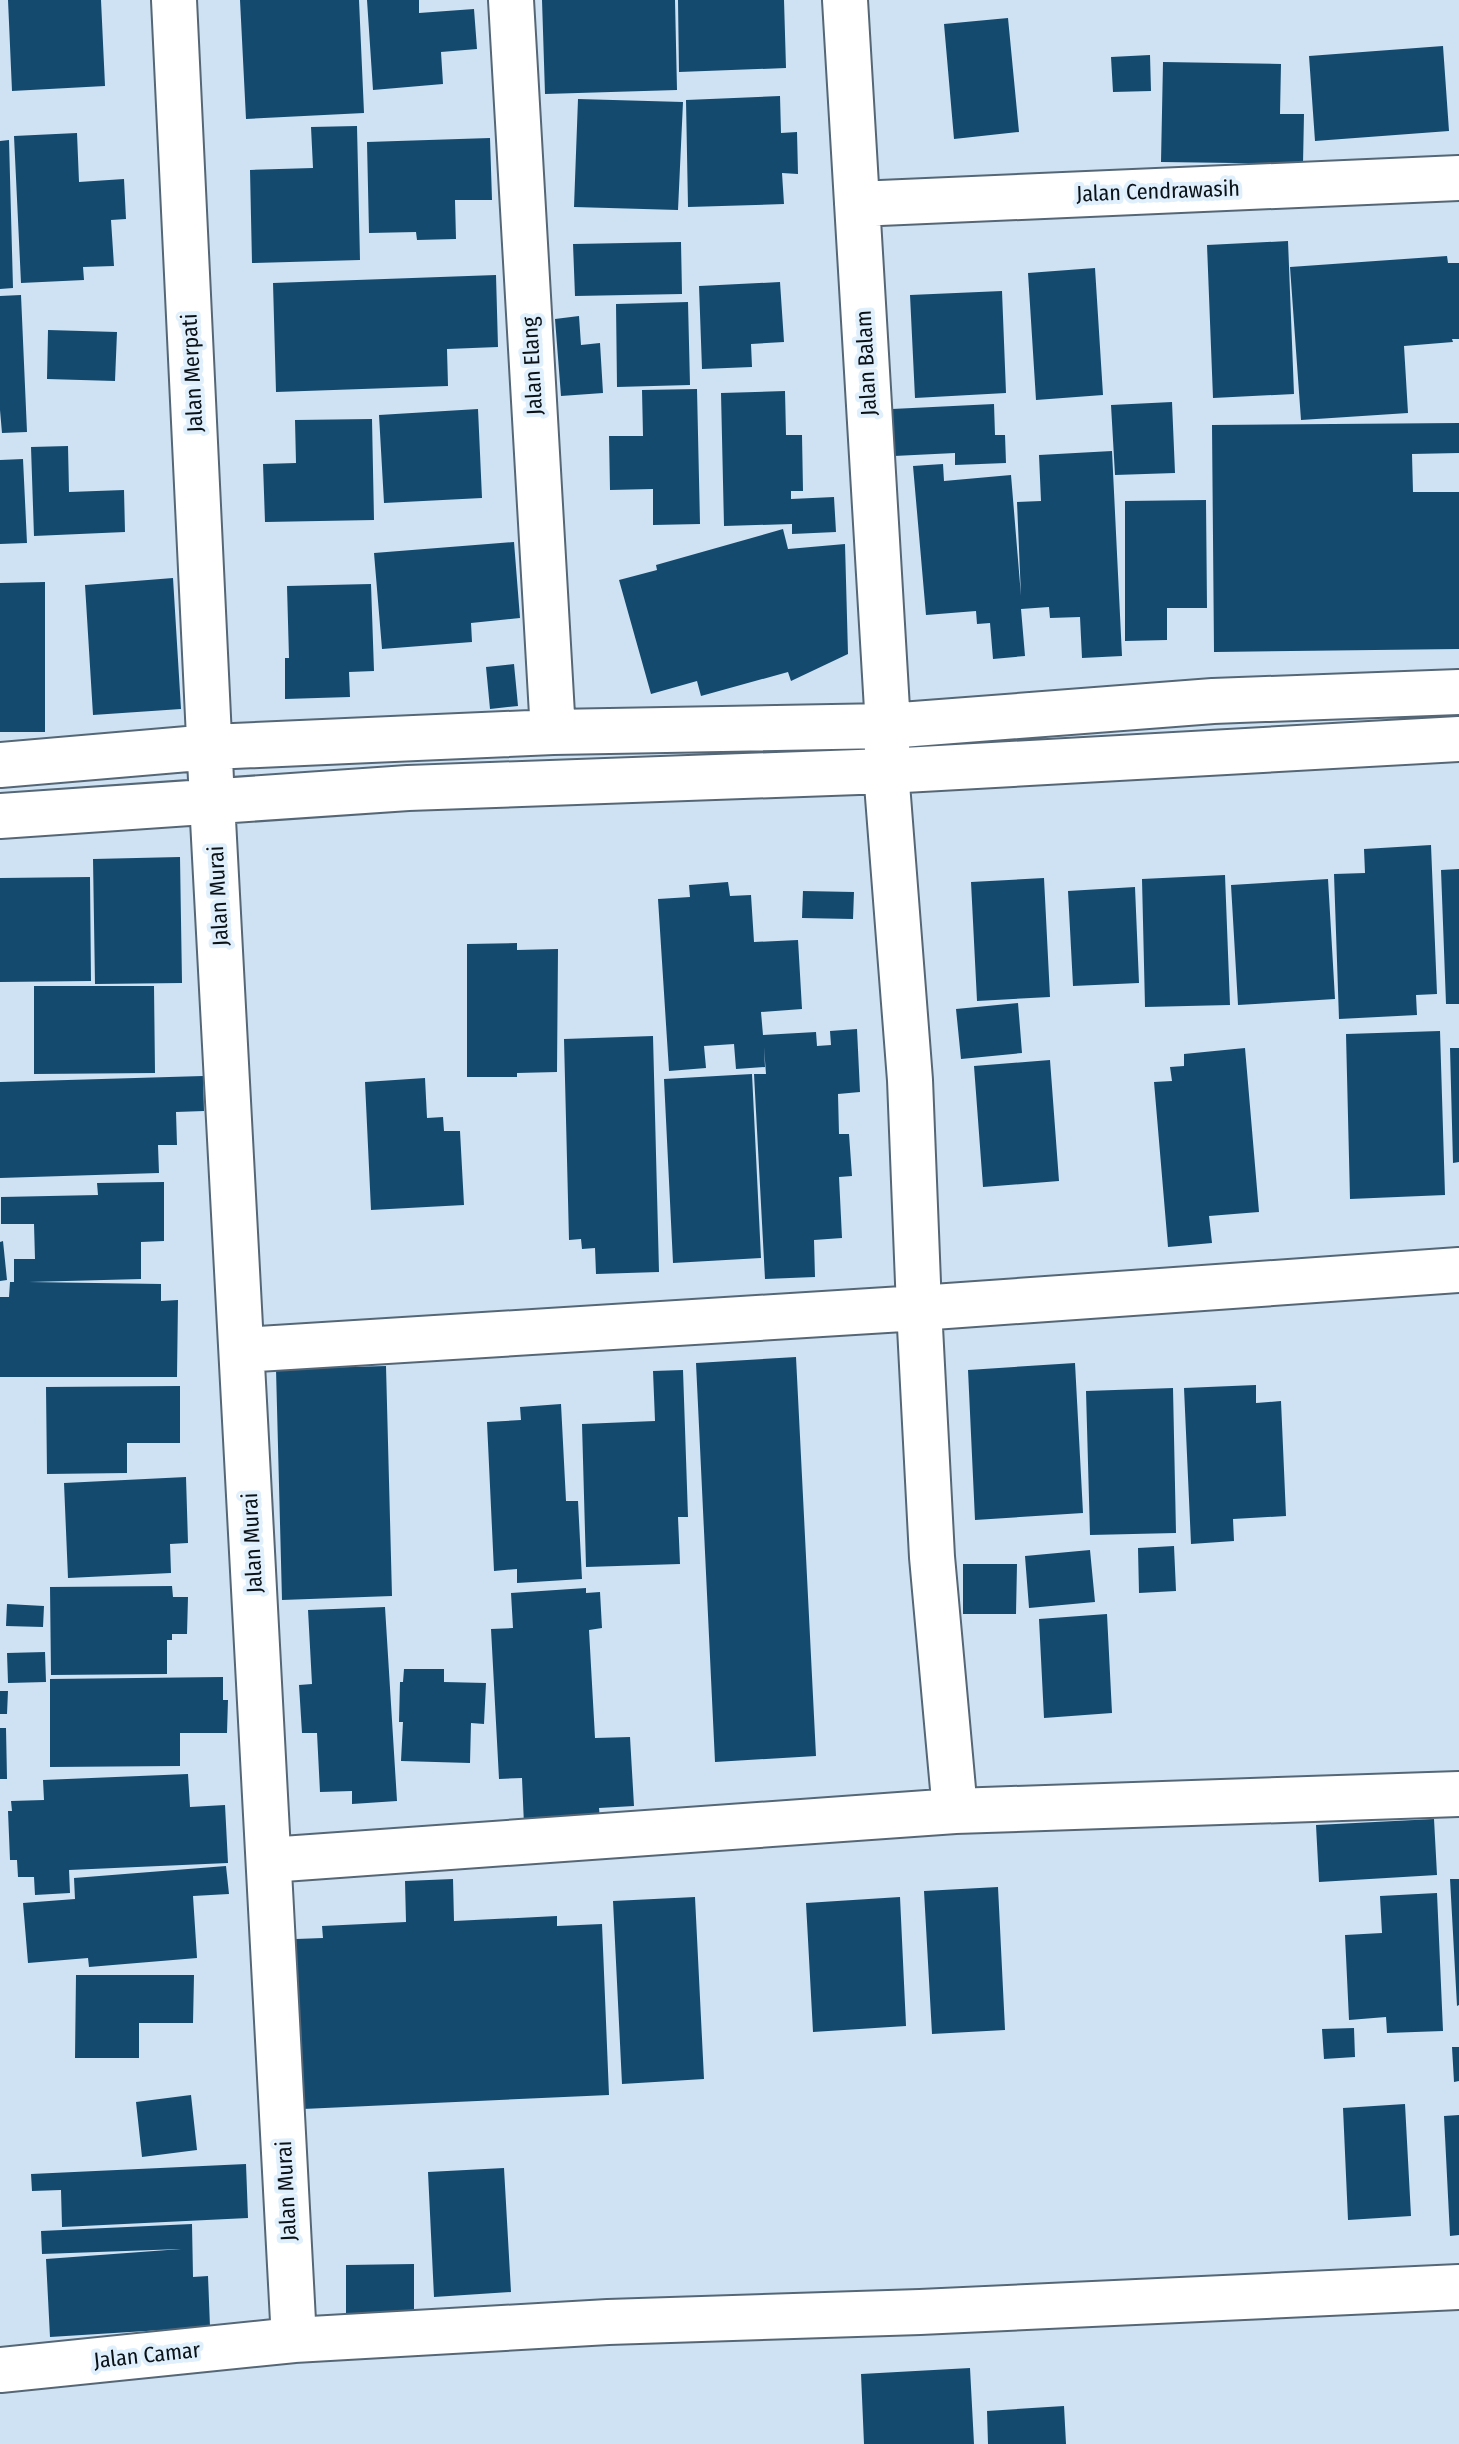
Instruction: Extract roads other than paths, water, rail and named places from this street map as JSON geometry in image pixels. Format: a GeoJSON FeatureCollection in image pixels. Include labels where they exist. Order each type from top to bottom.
{"type":"FeatureCollection","features":[{"type":"Feature","properties":{"kind":"street","name":"Jalan Merpati"},"geometry":{"type":"LineString","coordinates":[[174,0],[211,747]]}},
{"type":"Feature","properties":{"kind":"street","name":"Jalan Elang"},"geometry":{"type":"LineString","coordinates":[[511,0],[553,732]]}},
{"type":"Feature","properties":{"kind":"street","name":"Jalan Balam"},"geometry":{"type":"LineString","coordinates":[[845,0],[888,726],[886,771],[910,1080],[932,1557],[955,1811]]}},
{"type":"Feature","properties":{"kind":"street","name":"Jalan Cendrawasih"},"geometry":{"type":"LineString","coordinates":[[857,204],[1459,178]]}},
{"type":"Feature","properties":{"kind":"street"},"geometry":{"type":"LineString","coordinates":[[0,765],[211,747],[553,732],[888,726],[1213,701],[1459,692]]}},
{"type":"Feature","properties":{"kind":"street"},"geometry":{"type":"LineString","coordinates":[[0,816],[423,787],[886,771],[1459,739]]}},
{"type":"Feature","properties":{"kind":"street","name":"Jalan Murai"},"geometry":{"type":"LineString","coordinates":[[211,747],[294,2340]]}},
{"type":"Feature","properties":{"kind":"street"},"geometry":{"type":"LineString","coordinates":[[242,1350],[919,1308],[1459,1270]]}},
{"type":"Feature","properties":{"kind":"street"},"geometry":{"type":"LineString","coordinates":[[269,1860],[955,1811],[1459,1794]]}},
{"type":"Feature","properties":{"kind":"street","name":"Jalan Camar"},"geometry":{"type":"LineString","coordinates":[[0,2370],[294,2340],[608,2322],[920,2312],[1459,2287]]}}]}
